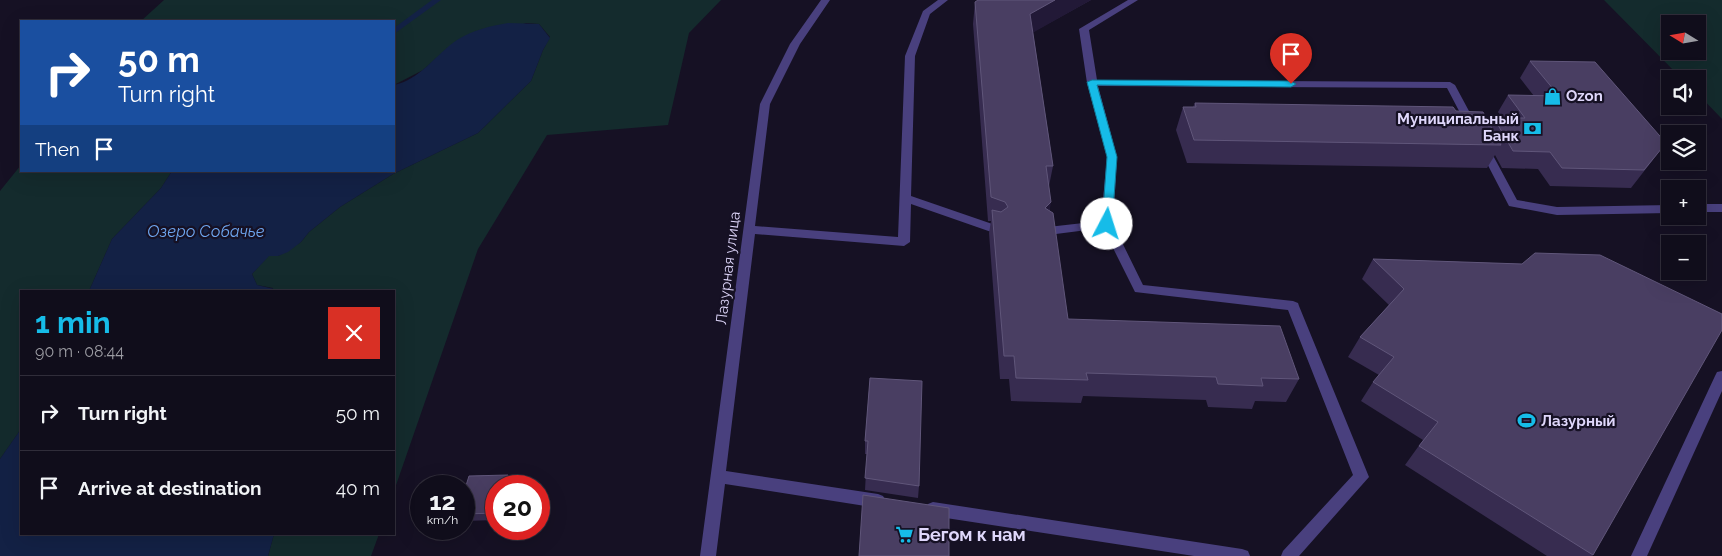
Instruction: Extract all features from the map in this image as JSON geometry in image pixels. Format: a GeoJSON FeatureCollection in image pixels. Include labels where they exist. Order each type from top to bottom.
{"type":"FeatureCollection","features":[{"type":"Feature","properties":{"kind":"street","name":"Лазурная улица"},"geometry":{"type":"LineString","coordinates":[[708,556],[765,104],[794,44],[826,0]]}},
{"type":"Feature","properties":{"kind":"street"},"geometry":{"type":"LineString","coordinates":[[749,230],[904,242],[910,56],[926,13],[944,0]]}},
{"type":"Feature","properties":{"kind":"street"},"geometry":{"type":"LineString","coordinates":[[1134,0],[1084,28],[1092,82],[1112,157],[1107,224],[1139,289],[1293,306],[1361,477],[1289,556]]}},
{"type":"Feature","properties":{"kind":"street"},"geometry":{"type":"LineString","coordinates":[[1092,82],[1450,85],[1513,203],[1557,211],[1661,208]]}},
{"type":"Feature","properties":{"kind":"street"},"geometry":{"type":"LineString","coordinates":[[905,198],[997,230]]}},
{"type":"Feature","properties":{"kind":"street"},"geometry":{"type":"LineString","coordinates":[[1706,208],[1722,208]]}},
{"type":"Feature","properties":{"kind":"street"},"geometry":{"type":"LineString","coordinates":[[1048,231],[1107,224]]}},
{"type":"Feature","properties":{"kind":"street"},"geometry":{"type":"LineString","coordinates":[[1638,556],[1722,376]]}},
{"type":"Feature","properties":{"kind":"street"},"geometry":{"type":"LineString","coordinates":[[718,476],[896,504]]}},
{"type":"Feature","properties":{"kind":"street"},"geometry":{"type":"LineString","coordinates":[[916,506],[1242,556]]}},
{"type":"Feature","properties":{"kind":"green space"},"geometry":{"type":"Polygon","coordinates":[[[164,0],[721,0],[689,33],[668,125],[547,135],[478,249],[395,488],[395,290],[272,290],[273,288],[257,285],[252,274],[269,255],[278,256],[301,242],[309,232],[340,207],[393,174],[478,133],[531,81],[550,37],[539,24],[526,23],[441,54],[423,70],[395,84],[395,20],[142,20],[164,0]]]}},
{"type":"Feature","properties":{"kind":"green space"},"geometry":{"type":"Polygon","coordinates":[[[1604,0],[1722,0],[1722,119],[1706,102],[1706,70],[1673,70],[1663,60],[1706,60],[1706,15],[1661,15],[1661,58],[1604,0]]]}},
{"type":"Feature","properties":{"kind":"green space"},"geometry":{"type":"Polygon","coordinates":[[[20,166],[20,172],[171,172],[161,188],[112,239],[89,290],[20,290],[20,430],[0,459],[0,191],[20,166]]]}},
{"type":"Feature","properties":{"kind":"green space"},"geometry":{"type":"Polygon","coordinates":[[[274,535],[379,535],[371,556],[268,556],[274,535]]]}},
{"type":"Feature","properties":{"kind":"water","name":"Озеро Собачье"},"geometry":{"type":"Polygon","coordinates":[[[508,23],[539,24],[550,38],[543,50],[531,81],[478,133],[393,174],[340,207],[288,252],[278,256],[269,256],[252,274],[257,285],[273,290],[89,290],[112,239],[161,188],[171,172],[395,172],[395,85],[412,78],[457,40],[482,29],[508,23]]]}},
{"type":"Feature","properties":{"kind":"water"},"geometry":{"type":"Polygon","coordinates":[[[20,430],[20,535],[274,535],[268,556],[0,556],[0,459],[20,430]]]}},
{"type":"Feature","properties":{"kind":"building"},"geometry":{"type":"Polygon","coordinates":[[[978,0],[1055,0],[1030,14],[1053,166],[1046,166],[1051,202],[1045,208],[1053,213],[1068,319],[1280,326],[1299,379],[1261,378],[1263,386],[1218,384],[1216,377],[1086,373],[1088,380],[1016,378],[1014,356],[1004,356],[992,210],[1001,212],[1008,207],[1005,202],[991,197],[975,2],[978,0]]]}},
{"type":"Feature","properties":{"kind":"building"},"geometry":{"type":"Polygon","coordinates":[[[1530,61],[1595,62],[1661,137],[1661,149],[1644,170],[1562,168],[1550,152],[1513,151],[1494,118],[1525,118],[1508,95],[1559,96],[1530,61]]]}},
{"type":"Feature","properties":{"kind":"building"},"geometry":{"type":"Polygon","coordinates":[[[1195,103],[1453,107],[1456,111],[1483,112],[1501,145],[1194,140],[1183,107],[1196,107],[1195,103]]]}},
{"type":"Feature","properties":{"kind":"building","name":"Лазурный"},"geometry":{"type":"Polygon","coordinates":[[[1535,253],[1600,255],[1722,314],[1722,330],[1593,555],[1419,446],[1438,422],[1373,382],[1394,357],[1360,337],[1404,289],[1373,259],[1522,264],[1535,253]]]}},
{"type":"Feature","properties":{"kind":"building"},"geometry":{"type":"Polygon","coordinates":[[[870,378],[922,381],[919,486],[865,478],[868,441],[865,441],[870,378]]]}},
{"type":"Feature","properties":{"kind":"building"},"geometry":{"type":"Polygon","coordinates":[[[475,476],[485,476],[485,513],[475,514],[475,476]]]}},
{"type":"Feature","properties":{"kind":"building","name":"Бегом к нам"},"geometry":{"type":"Polygon","coordinates":[[[863,495],[949,508],[949,556],[859,556],[863,495]]]}},
{"type":"Feature","properties":{"kind":"waterway"},"geometry":{"type":"LineString","coordinates":[[395,31],[437,0]]}},
{"type":"Feature","properties":{"kind":"place","name":"Ozon"},"geometry":{"type":"Point","coordinates":[1552,96]}},
{"type":"Feature","properties":{"kind":"place","name":"Муниципальный Банк"},"geometry":{"type":"Point","coordinates":[1533,128]}},
{"type":"Feature","properties":{"kind":"place","name":"Лазурный"},"geometry":{"type":"Point","coordinates":[1527,421]}},
{"type":"Feature","properties":{"kind":"place","name":"Бегом к нам"},"geometry":{"type":"Point","coordinates":[904,534]}},
{"type":"Feature","properties":{"kind":"route"},"geometry":{"type":"LineString","coordinates":[[1107,224],[1112,157],[1092,82],[1291,84]]}}]}
